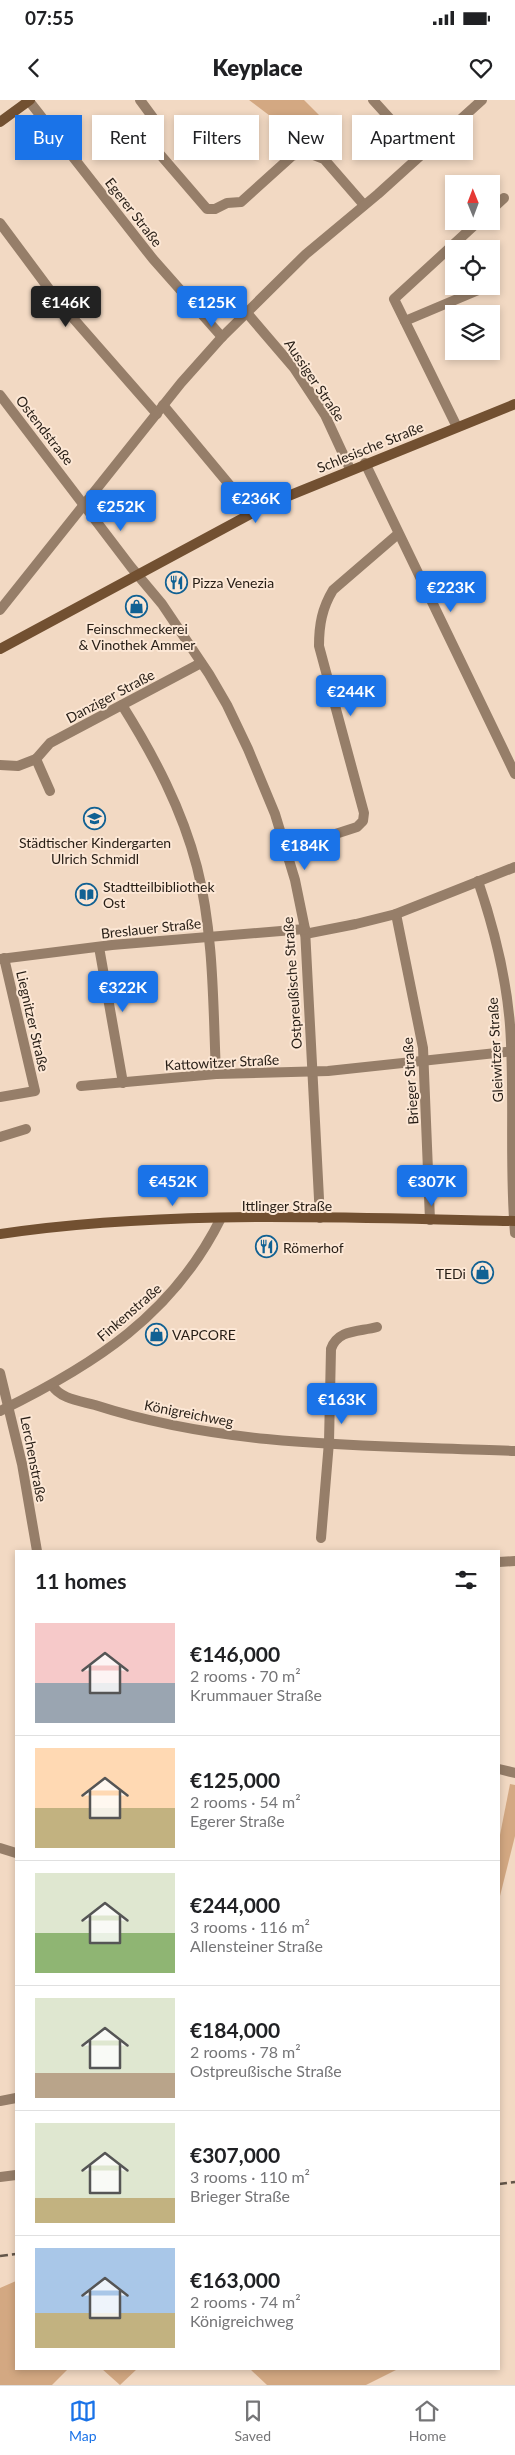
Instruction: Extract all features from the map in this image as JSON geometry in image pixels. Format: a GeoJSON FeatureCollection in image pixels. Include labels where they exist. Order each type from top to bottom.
{"type":"FeatureCollection","features":[{"type":"Feature","properties":{"kind":"street"},"geometry":{"type":"LineString","coordinates":[[0,122],[29,100]]}},
{"type":"Feature","properties":{"kind":"street","name":"Egerer Straße"},"geometry":{"type":"LineString","coordinates":[[29,100],[153,259],[222,337]]}},
{"type":"Feature","properties":{"kind":"street"},"geometry":{"type":"LineString","coordinates":[[140,100],[154,119],[139,130],[207,209],[227,203],[241,202],[292,156],[306,152],[324,159],[364,205]]}},
{"type":"Feature","properties":{"kind":"street"},"geometry":{"type":"LineString","coordinates":[[373,100],[387,115]]}},
{"type":"Feature","properties":{"kind":"street"},"geometry":{"type":"LineString","coordinates":[[464,115],[479,101]]}},
{"type":"Feature","properties":{"kind":"street"},"geometry":{"type":"LineString","coordinates":[[0,610],[86,505],[160,409],[222,337],[306,254],[415,160]]}},
{"type":"Feature","properties":{"kind":"street"},"geometry":{"type":"LineString","coordinates":[[500,202],[504,198]]}},
{"type":"Feature","properties":{"kind":"street"},"geometry":{"type":"LineString","coordinates":[[0,223],[58,301],[160,409],[252,512]]}},
{"type":"Feature","properties":{"kind":"street"},"geometry":{"type":"LineString","coordinates":[[457,427],[394,299],[469,230]]}},
{"type":"Feature","properties":{"kind":"street"},"geometry":{"type":"LineString","coordinates":[[405,321],[467,295]]}},
{"type":"Feature","properties":{"kind":"street","name":"Aussiger Straße"},"geometry":{"type":"LineString","coordinates":[[247,313],[282,351],[299,376],[324,415],[350,469]]}},
{"type":"Feature","properties":{"kind":"street","name":"Ostendstraße"},"geometry":{"type":"LineString","coordinates":[[0,395],[86,505]]}},
{"type":"Feature","properties":{"kind":"street","name":"Schlesische Straße"},"geometry":{"type":"LineString","coordinates":[[0,649],[252,512],[364,463],[515,404]]}},
{"type":"Feature","properties":{"kind":"street"},"geometry":{"type":"LineString","coordinates":[[364,463],[515,774]]}},
{"type":"Feature","properties":{"kind":"street","name":"Ostpreußische Straße"},"geometry":{"type":"LineString","coordinates":[[86,505],[136,574],[162,604],[227,705],[248,750],[274,814],[286,850],[295,880],[305,932],[320,1218]]}},
{"type":"Feature","properties":{"kind":"street"},"geometry":{"type":"LineString","coordinates":[[286,850],[357,827],[363,821],[362,804],[319,646],[319,626],[326,600],[333,590],[398,534]]}},
{"type":"Feature","properties":{"kind":"street","name":"Danziger Straße"},"geometry":{"type":"LineString","coordinates":[[0,765],[18,766],[36,759],[50,743],[201,663]]}},
{"type":"Feature","properties":{"kind":"street"},"geometry":{"type":"LineString","coordinates":[[122,705],[151,753],[183,826],[197,868],[208,936],[216,1074]]}},
{"type":"Feature","properties":{"kind":"street"},"geometry":{"type":"LineString","coordinates":[[36,759],[50,791]]}},
{"type":"Feature","properties":{"kind":"street","name":"Breslauer Straße"},"geometry":{"type":"LineString","coordinates":[[2,958],[208,936],[305,932],[356,924],[396,914],[515,867]]}},
{"type":"Feature","properties":{"kind":"street","name":"Gleiwitzer Straße"},"geometry":{"type":"LineString","coordinates":[[478,881],[502,968],[513,1052],[515,1233]]}},
{"type":"Feature","properties":{"kind":"street","name":"Brieger Straße"},"geometry":{"type":"LineString","coordinates":[[396,914],[424,1061],[430,1220]]}},
{"type":"Feature","properties":{"kind":"street"},"geometry":{"type":"LineString","coordinates":[[100,947],[123,1083]]}},
{"type":"Feature","properties":{"kind":"street","name":"Liegnitzer Straße"},"geometry":{"type":"LineString","coordinates":[[0,1096],[35,1091],[2,958]]}},
{"type":"Feature","properties":{"kind":"street","name":"Kattowitzer Straße"},"geometry":{"type":"LineString","coordinates":[[81,1086],[216,1074],[311,1072],[513,1052]]}},
{"type":"Feature","properties":{"kind":"street"},"geometry":{"type":"LineString","coordinates":[[0,1137],[26,1130]]}},
{"type":"Feature","properties":{"kind":"street","name":"Ittlinger Straße"},"geometry":{"type":"LineString","coordinates":[[0,1234],[93,1222],[221,1218],[514,1221]]}},
{"type":"Feature","properties":{"kind":"street","name":"Finkenstraße"},"geometry":{"type":"LineString","coordinates":[[4,1409],[52,1386],[121,1341],[169,1297],[194,1264],[221,1218]]}},
{"type":"Feature","properties":{"kind":"street"},"geometry":{"type":"LineString","coordinates":[[321,1538],[334,1341],[340,1335],[377,1326]]}},
{"type":"Feature","properties":{"kind":"street","name":"Lerchenstraße"},"geometry":{"type":"LineString","coordinates":[[0,1373],[4,1409],[37,1550]]}},
{"type":"Feature","properties":{"kind":"street","name":"Königreichweg"},"geometry":{"type":"LineString","coordinates":[[52,1386],[61,1394],[119,1413],[201,1432],[267,1440],[515,1452]]}},
{"type":"Feature","properties":{"kind":"street"},"geometry":{"type":"LineString","coordinates":[[500,1562],[515,1562]]}},
{"type":"Feature","properties":{"kind":"street"},"geometry":{"type":"LineString","coordinates":[[500,1769],[515,1773]]}},
{"type":"Feature","properties":{"kind":"street"},"geometry":{"type":"LineString","coordinates":[[0,1848],[15,1852]]}},
{"type":"Feature","properties":{"kind":"street"},"geometry":{"type":"LineString","coordinates":[[0,2101],[15,2098]]}},
{"type":"Feature","properties":{"kind":"street"},"geometry":{"type":"LineString","coordinates":[[0,2177],[15,2175]]}},
{"type":"Feature","properties":{"kind":"shaded area"},"geometry":{"type":"Polygon","coordinates":[[[249,100],[304,100],[319,115],[269,115],[249,100]]]}},
{"type":"Feature","properties":{"kind":"shaded area"},"geometry":{"type":"Polygon","coordinates":[[[510,1784],[515,1785],[515,1836],[500,1896],[500,1835],[510,1784]]]}},
{"type":"Feature","properties":{"kind":"shaded area"},"geometry":{"type":"Polygon","coordinates":[[[15,2281],[15,2370],[67,2370],[52,2385],[0,2385],[0,2288],[15,2281]]]}},
{"type":"Feature","properties":{"kind":"shaded area"},"geometry":{"type":"Polygon","coordinates":[[[103,2370],[136,2370],[120,2385],[103,2370]]]}},
{"type":"Feature","properties":{"kind":"shaded area"},"geometry":{"type":"Polygon","coordinates":[[[251,2370],[396,2370],[366,2385],[267,2385],[251,2370]]]}},
{"type":"Feature","properties":{"kind":"railway"},"geometry":{"type":"LineString","coordinates":[[500,2184],[515,2182]]}},
{"type":"Feature","properties":{"kind":"railway"},"geometry":{"type":"LineString","coordinates":[[0,2256],[15,2254]]}},
{"type":"Feature","properties":{"kind":"place","name":"Pizza Venezia"},"geometry":{"type":"Point","coordinates":[176,582]}},
{"type":"Feature","properties":{"kind":"place","name":"Feinschmeckerei & Vinothek Ammer"},"geometry":{"type":"Point","coordinates":[137,606]}},
{"type":"Feature","properties":{"kind":"place","name":"Städtischer Kindergarten Ulrich Schmidl"},"geometry":{"type":"Point","coordinates":[95,819]}},
{"type":"Feature","properties":{"kind":"place","name":"Stadtteilbibliothek Ost"},"geometry":{"type":"Point","coordinates":[87,894]}},
{"type":"Feature","properties":{"kind":"place","name":"Römerhof"},"geometry":{"type":"Point","coordinates":[267,1247]}},
{"type":"Feature","properties":{"kind":"place","name":"TEDi"},"geometry":{"type":"Point","coordinates":[482,1273]}},
{"type":"Feature","properties":{"kind":"place","name":"VAPCORE"},"geometry":{"type":"Point","coordinates":[156,1334]}}]}
